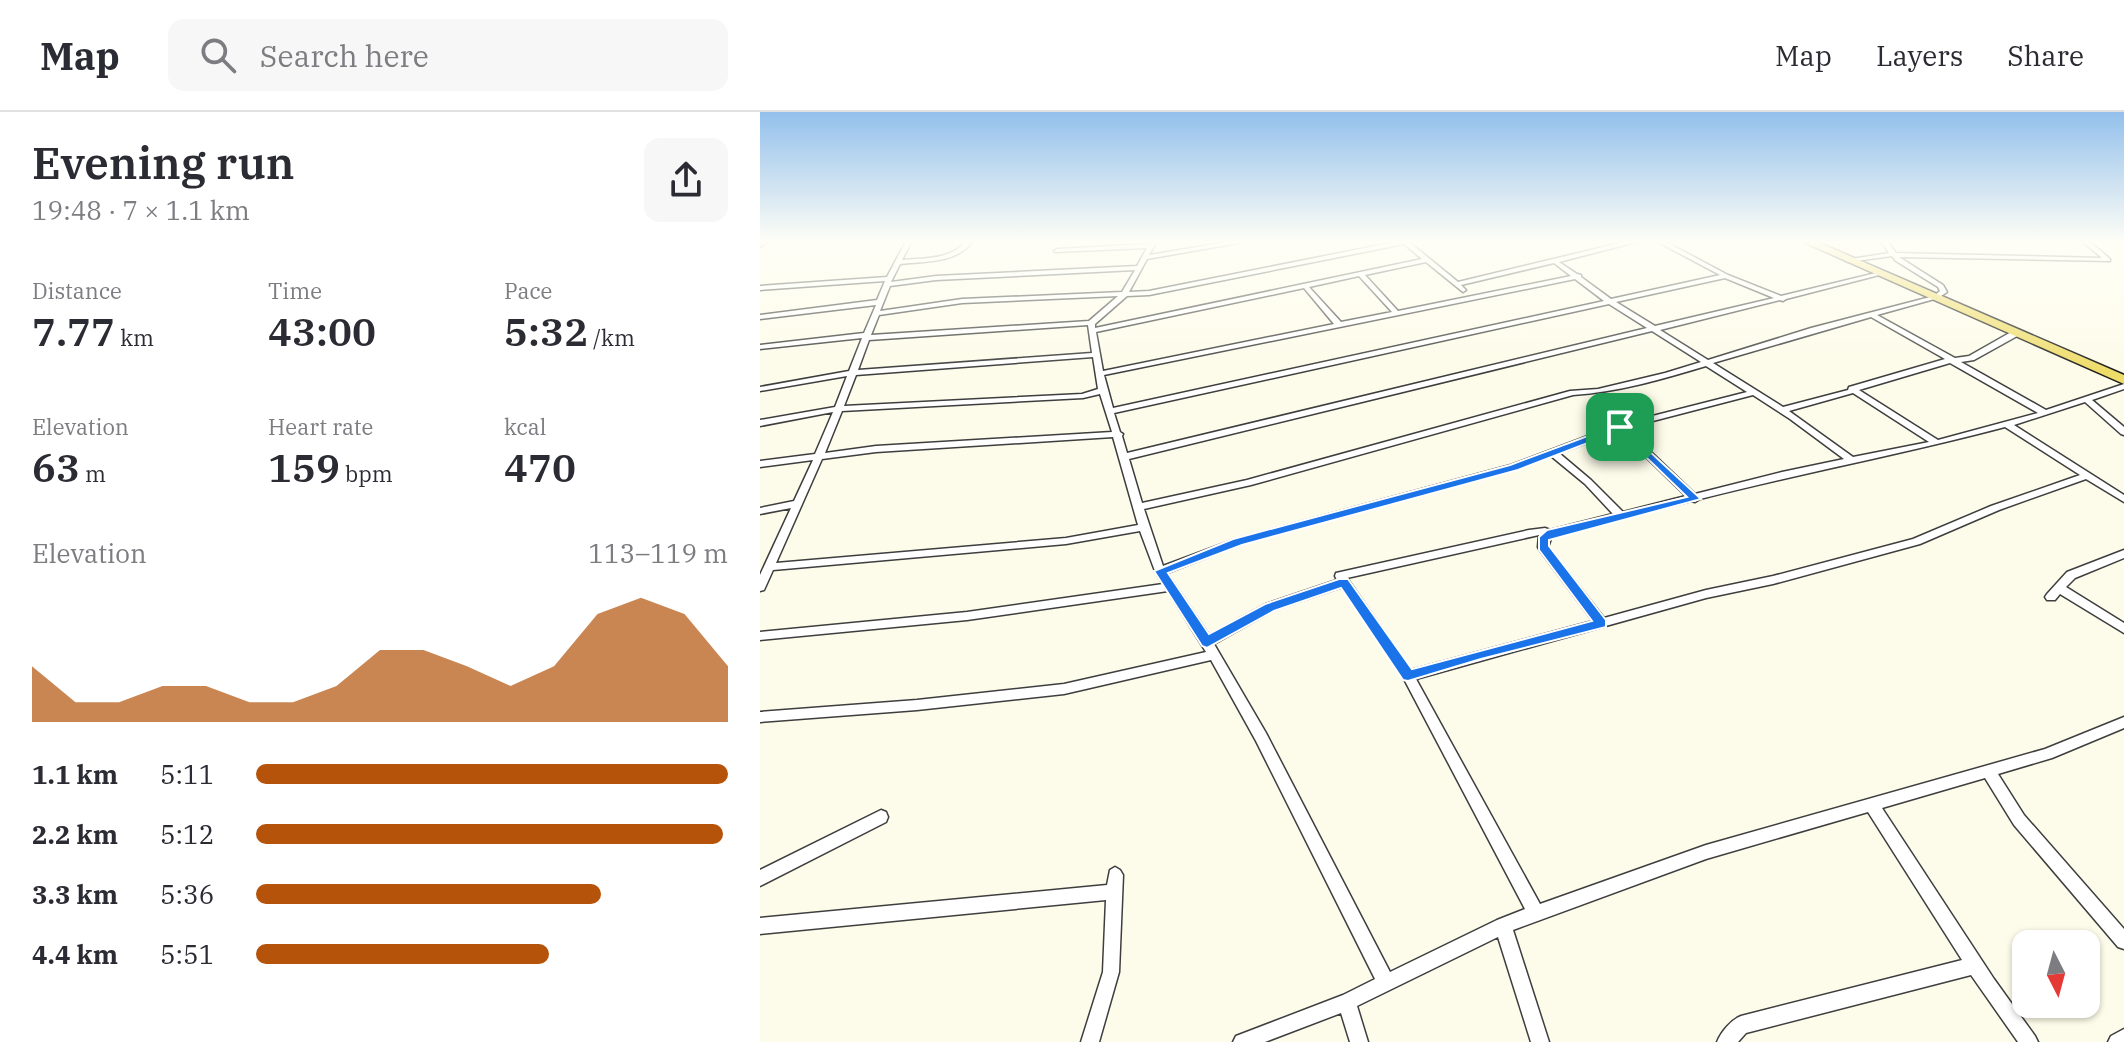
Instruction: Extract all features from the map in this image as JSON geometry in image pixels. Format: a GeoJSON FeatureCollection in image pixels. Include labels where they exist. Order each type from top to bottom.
{"type":"FeatureCollection","features":[{"type":"Feature","properties":{"kind":"main road"},"geometry":{"type":"LineString","coordinates":[[1905,284],[2124,380]]}},
{"type":"Feature","properties":{"kind":"street"},"geometry":{"type":"LineString","coordinates":[[760,288],[837,284]]}},
{"type":"Feature","properties":{"kind":"street"},"geometry":{"type":"LineString","coordinates":[[760,587],[888,284]]}},
{"type":"Feature","properties":{"kind":"street"},"geometry":{"type":"LineString","coordinates":[[1092,327],[1124,295],[1130,284]]}},
{"type":"Feature","properties":{"kind":"street"},"geometry":{"type":"LineString","coordinates":[[878,313],[962,301],[1149,293],[1192,284]]}},
{"type":"Feature","properties":{"kind":"street"},"geometry":{"type":"LineString","coordinates":[[760,347],[867,337],[1092,327],[1317,284]]}},
{"type":"Feature","properties":{"kind":"street"},"geometry":{"type":"LineString","coordinates":[[1370,284],[1397,314]]}},
{"type":"Feature","properties":{"kind":"street"},"geometry":{"type":"LineString","coordinates":[[1458,284],[1471,300]]}},
{"type":"Feature","properties":{"kind":"street"},"geometry":{"type":"LineString","coordinates":[[1099,374],[1541,284]]}},
{"type":"Feature","properties":{"kind":"street"},"geometry":{"type":"LineString","coordinates":[[1589,284],[1608,300],[1782,410],[1851,460]]}},
{"type":"Feature","properties":{"kind":"street"},"geometry":{"type":"LineString","coordinates":[[1111,411],[1685,284]]}},
{"type":"Feature","properties":{"kind":"street"},"geometry":{"type":"LineString","coordinates":[[1747,284],[1783,299]]}},
{"type":"Feature","properties":{"kind":"street"},"geometry":{"type":"LineString","coordinates":[[1124,457],[1840,284]]}},
{"type":"Feature","properties":{"kind":"street"},"geometry":{"type":"LineString","coordinates":[[1139,507],[1248,483],[1573,393],[1598,391],[1874,316],[1936,297],[1944,292],[1938,284]]}},
{"type":"Feature","properties":{"kind":"street"},"geometry":{"type":"LineString","coordinates":[[1306,287],[1340,326]]}},
{"type":"Feature","properties":{"kind":"street"},"geometry":{"type":"LineString","coordinates":[[760,317],[880,302]]}},
{"type":"Feature","properties":{"kind":"street"},"geometry":{"type":"LineString","coordinates":[[1874,316],[2045,413]]}},
{"type":"Feature","properties":{"kind":"street"},"geometry":{"type":"LineString","coordinates":[[1092,327],[1103,390],[1160,571],[1210,648],[1261,737],[1387,984]]}},
{"type":"Feature","properties":{"kind":"street"},"geometry":{"type":"LineString","coordinates":[[1782,410],[1853,391],[1881,380],[1971,358],[2016,333]]}},
{"type":"Feature","properties":{"kind":"street"},"geometry":{"type":"LineString","coordinates":[[760,389],[851,373],[1095,355]]}},
{"type":"Feature","properties":{"kind":"street"},"geometry":{"type":"LineString","coordinates":[[1543,539],[1547,534],[1851,460],[1937,443],[2045,413],[2124,386]]}},
{"type":"Feature","properties":{"kind":"street"},"geometry":{"type":"LineString","coordinates":[[760,423],[837,409],[1083,396],[1103,390]]}},
{"type":"Feature","properties":{"kind":"street"},"geometry":{"type":"LineString","coordinates":[[1853,391],[1937,443]]}},
{"type":"Feature","properties":{"kind":"street"},"geometry":{"type":"LineString","coordinates":[[1160,571],[1237,542],[1432,491],[1553,453],[1620,427],[1751,393]]}},
{"type":"Feature","properties":{"kind":"street"},"geometry":{"type":"LineString","coordinates":[[2086,399],[2124,432]]}},
{"type":"Feature","properties":{"kind":"street"},"geometry":{"type":"LineString","coordinates":[[2006,424],[2124,499]]}},
{"type":"Feature","properties":{"kind":"street"},"geometry":{"type":"LineString","coordinates":[[1620,427],[1695,499]]}},
{"type":"Feature","properties":{"kind":"street"},"geometry":{"type":"LineString","coordinates":[[760,464],[818,455],[1119,434]]}},
{"type":"Feature","properties":{"kind":"street"},"geometry":{"type":"LineString","coordinates":[[1553,453],[1588,482],[1621,516]]}},
{"type":"Feature","properties":{"kind":"street"},"geometry":{"type":"LineString","coordinates":[[1408,676],[1481,653],[1916,542],[1995,508],[2086,476]]}},
{"type":"Feature","properties":{"kind":"street"},"geometry":{"type":"LineString","coordinates":[[760,511],[796,504]]}},
{"type":"Feature","properties":{"kind":"street"},"geometry":{"type":"LineString","coordinates":[[770,567],[1066,541],[1144,527]]}},
{"type":"Feature","properties":{"kind":"street"},"geometry":{"type":"LineString","coordinates":[[1536,913],[1408,676],[1340,576],[1545,531],[1543,547],[1601,623]]}},
{"type":"Feature","properties":{"kind":"street"},"geometry":{"type":"LineString","coordinates":[[2124,554],[2071,575],[2056,593],[2124,629]]}},
{"type":"Feature","properties":{"kind":"street"},"geometry":{"type":"LineString","coordinates":[[760,717],[917,705],[1064,689],[1210,648],[1270,607],[1344,582]]}},
{"type":"Feature","properties":{"kind":"street"},"geometry":{"type":"LineString","coordinates":[[760,636],[967,616],[1170,587]]}},
{"type":"Feature","properties":{"kind":"street"},"geometry":{"type":"LineString","coordinates":[[1242,1042],[1347,1002],[1536,913],[1706,852],[2047,754],[2124,722]]}},
{"type":"Feature","properties":{"kind":"street"},"geometry":{"type":"LineString","coordinates":[[1989,772],[2019,820],[2124,941]]}},
{"type":"Feature","properties":{"kind":"street"},"geometry":{"type":"LineString","coordinates":[[1872,805],[2003,1009],[2029,1042]]}},
{"type":"Feature","properties":{"kind":"street"},"geometry":{"type":"LineString","coordinates":[[760,878],[881,817]]}},
{"type":"Feature","properties":{"kind":"street"},"geometry":{"type":"LineString","coordinates":[[1090,1042],[1111,972],[1115,875]]}},
{"type":"Feature","properties":{"kind":"street"},"geometry":{"type":"LineString","coordinates":[[760,926],[1106,892]]}},
{"type":"Feature","properties":{"kind":"street"},"geometry":{"type":"LineString","coordinates":[[1503,926],[1540,1042]]}},
{"type":"Feature","properties":{"kind":"street"},"geometry":{"type":"LineString","coordinates":[[1726,1042],[1741,1025],[1976,965]]}},
{"type":"Feature","properties":{"kind":"street"},"geometry":{"type":"LineString","coordinates":[[1347,1002],[1359,1042]]}},
{"type":"Feature","properties":{"kind":"street"},"geometry":{"type":"LineString","coordinates":[[2117,1042],[2124,1038]]}},
{"type":"Feature","properties":{"kind":"route"},"geometry":{"type":"LineString","coordinates":[[1620,427],[1695,499],[1547,534],[1543,539],[1543,547],[1601,623],[1481,653],[1408,676],[1344,582],[1270,607],[1207,642],[1160,571],[1237,542],[1514,467],[1620,427]]}}]}
